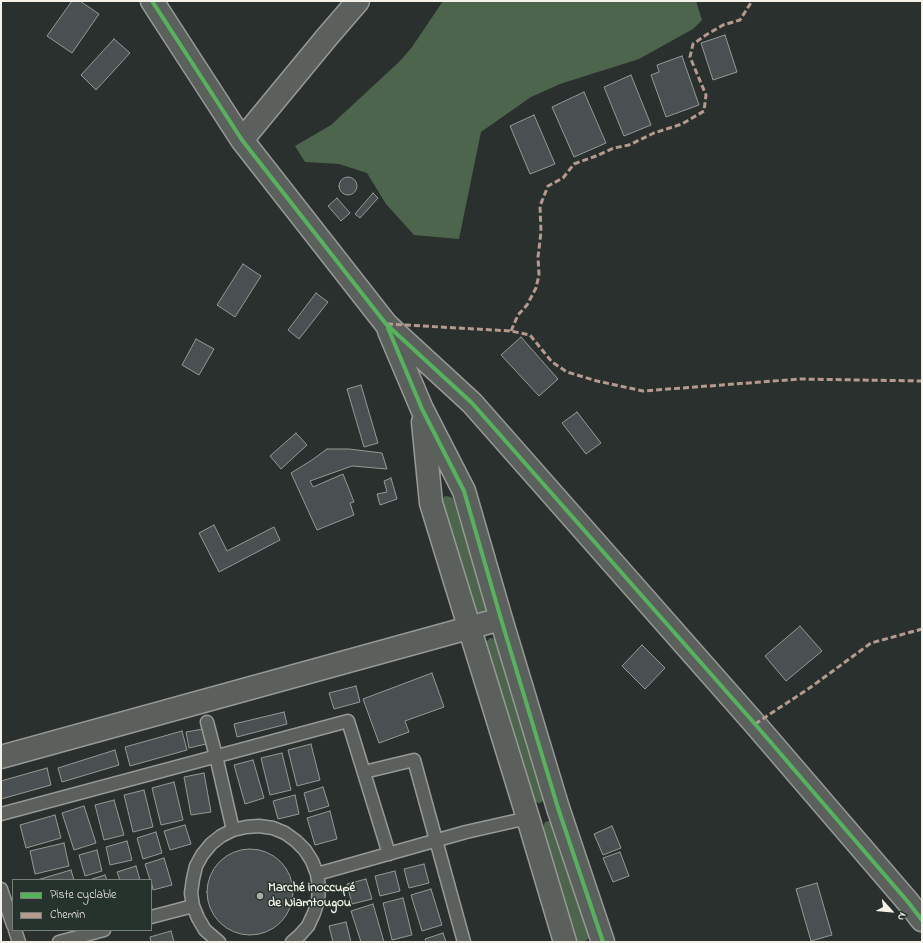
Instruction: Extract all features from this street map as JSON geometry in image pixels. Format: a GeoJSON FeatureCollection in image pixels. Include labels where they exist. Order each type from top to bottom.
{"type":"FeatureCollection","features":[{"type":"Feature","properties":{"kind":"street"},"geometry":{"type":"LineString","coordinates":[[152,1],[242,140],[386,324],[472,403],[755,724],[922,920]]}},
{"type":"Feature","properties":{"kind":"street"},"geometry":{"type":"LineString","coordinates":[[242,140],[358,1]]}},
{"type":"Feature","properties":{"kind":"street"},"geometry":{"type":"LineString","coordinates":[[386,324],[422,409],[464,491],[558,808],[603,942]]}},
{"type":"Feature","properties":{"kind":"street"},"geometry":{"type":"LineString","coordinates":[[422,409],[431,502],[565,942]]}},
{"type":"Feature","properties":{"kind":"street"},"geometry":{"type":"LineString","coordinates":[[1,757],[501,619]]}},
{"type":"Feature","properties":{"kind":"street"},"geometry":{"type":"LineString","coordinates":[[528,818],[558,808]]}},
{"type":"Feature","properties":{"kind":"lane"},"geometry":{"type":"LineString","coordinates":[[1,814],[348,721],[389,854]]}},
{"type":"Feature","properties":{"kind":"lane"},"geometry":{"type":"LineString","coordinates":[[207,722],[233,830]]}},
{"type":"Feature","properties":{"kind":"lane"},"geometry":{"type":"LineString","coordinates":[[364,772],[414,760],[464,942]]}},
{"type":"Feature","properties":{"kind":"lane"},"geometry":{"type":"LineString","coordinates":[[317,874],[435,840],[528,818]]}},
{"type":"Feature","properties":{"kind":"lane"},"geometry":{"type":"LineString","coordinates":[[218,942],[205,930],[193,906],[193,879],[196,866],[202,854],[221,836],[233,830],[260,826],[273,828],[285,833],[296,841],[306,850],[317,874],[319,887],[318,901],[314,913],[308,926],[292,942]]}},
{"type":"Feature","properties":{"kind":"lane"},"geometry":{"type":"LineString","coordinates":[[1,889],[12,922]]}},
{"type":"Feature","properties":{"kind":"lane"},"geometry":{"type":"LineString","coordinates":[[152,917],[193,906]]}},
{"type":"Feature","properties":{"kind":"lane"},"geometry":{"type":"LineString","coordinates":[[15,931],[18,942]]}},
{"type":"Feature","properties":{"kind":"lane"},"geometry":{"type":"LineString","coordinates":[[59,942],[100,931]]}},
{"type":"Feature","properties":{"kind":"green space"},"geometry":{"type":"Polygon","coordinates":[[[443,1],[696,1],[702,20],[693,29],[639,59],[560,84],[531,97],[481,132],[459,239],[414,235],[386,204],[367,173],[339,164],[305,162],[295,146],[331,125],[400,61],[412,47],[443,1]]]}},
{"type":"Feature","properties":{"kind":"green space"},"geometry":{"type":"Polygon","coordinates":[[[445,496],[453,499],[487,609],[487,613],[478,618],[441,500],[445,496]]]}},
{"type":"Feature","properties":{"kind":"green space"},"geometry":{"type":"Polygon","coordinates":[[[490,638],[496,639],[546,798],[540,803],[534,802],[486,645],[486,642],[490,638]]]}},
{"type":"Feature","properties":{"kind":"green space"},"geometry":{"type":"Polygon","coordinates":[[[545,822],[553,822],[589,934],[589,938],[584,942],[577,942],[575,940],[543,828],[545,822]]]}},
{"type":"Feature","properties":{"kind":"building"},"geometry":{"type":"Polygon","coordinates":[[[72,1],[80,1],[99,14],[72,53],[47,36],[72,1]]]}},
{"type":"Feature","properties":{"kind":"building"},"geometry":{"type":"Polygon","coordinates":[[[725,35],[737,72],[713,80],[701,43],[725,35]]]}},
{"type":"Feature","properties":{"kind":"building"},"geometry":{"type":"Polygon","coordinates":[[[114,39],[130,53],[96,90],[81,75],[114,39]]]}},
{"type":"Feature","properties":{"kind":"building"},"geometry":{"type":"Polygon","coordinates":[[[682,56],[699,105],[666,117],[651,75],[659,72],[657,65],[682,56]]]}},
{"type":"Feature","properties":{"kind":"building"},"geometry":{"type":"Polygon","coordinates":[[[631,75],[651,125],[624,136],[604,87],[631,75]]]}},
{"type":"Feature","properties":{"kind":"building"},"geometry":{"type":"Polygon","coordinates":[[[584,92],[606,143],[574,157],[552,107],[584,92]]]}},
{"type":"Feature","properties":{"kind":"building"},"geometry":{"type":"Polygon","coordinates":[[[534,115],[555,164],[530,174],[510,126],[534,115]]]}},
{"type":"Feature","properties":{"kind":"building"},"geometry":{"type":"Polygon","coordinates":[[[348,177],[354,180],[357,186],[354,192],[348,195],[342,192],[339,186],[342,180],[348,177]]]}},
{"type":"Feature","properties":{"kind":"building"},"geometry":{"type":"Polygon","coordinates":[[[373,193],[378,198],[360,218],[355,214],[373,193]]]}},
{"type":"Feature","properties":{"kind":"building"},"geometry":{"type":"Polygon","coordinates":[[[337,198],[350,213],[341,221],[328,206],[337,198]]]}},
{"type":"Feature","properties":{"kind":"building"},"geometry":{"type":"Polygon","coordinates":[[[243,264],[261,276],[235,317],[217,305],[243,264]]]}},
{"type":"Feature","properties":{"kind":"building"},"geometry":{"type":"Polygon","coordinates":[[[316,293],[328,302],[299,339],[288,330],[316,293]]]}},
{"type":"Feature","properties":{"kind":"building"},"geometry":{"type":"Polygon","coordinates":[[[521,337],[558,379],[539,396],[501,355],[521,337]]]}},
{"type":"Feature","properties":{"kind":"building"},"geometry":{"type":"Polygon","coordinates":[[[196,339],[214,349],[199,375],[182,365],[196,339]]]}},
{"type":"Feature","properties":{"kind":"building"},"geometry":{"type":"Polygon","coordinates":[[[361,385],[378,443],[364,447],[347,389],[361,385]]]}},
{"type":"Feature","properties":{"kind":"building"},"geometry":{"type":"Polygon","coordinates":[[[577,412],[601,443],[586,454],[562,423],[577,412]]]}},
{"type":"Feature","properties":{"kind":"building"},"geometry":{"type":"Polygon","coordinates":[[[296,433],[307,445],[281,469],[270,456],[296,433]]]}},
{"type":"Feature","properties":{"kind":"building"},"geometry":{"type":"Polygon","coordinates":[[[327,449],[349,449],[382,453],[387,469],[352,466],[310,481],[313,487],[343,474],[354,502],[350,503],[354,515],[317,530],[291,473],[327,449]]]}},
{"type":"Feature","properties":{"kind":"building"},"geometry":{"type":"Polygon","coordinates":[[[391,478],[397,499],[380,505],[377,494],[387,492],[384,481],[391,478]]]}},
{"type":"Feature","properties":{"kind":"building"},"geometry":{"type":"Polygon","coordinates":[[[214,525],[227,551],[274,527],[280,540],[219,572],[199,533],[214,525]]]}},
{"type":"Feature","properties":{"kind":"building"},"geometry":{"type":"Polygon","coordinates":[[[800,626],[822,651],[786,681],[765,656],[800,626]]]}},
{"type":"Feature","properties":{"kind":"building"},"geometry":{"type":"Polygon","coordinates":[[[642,645],[665,668],[645,689],[622,666],[642,645]]]}},
{"type":"Feature","properties":{"kind":"building"},"geometry":{"type":"Polygon","coordinates":[[[432,673],[444,707],[405,721],[409,732],[379,743],[363,699],[432,673]]]}},
{"type":"Feature","properties":{"kind":"building"},"geometry":{"type":"Polygon","coordinates":[[[356,686],[360,702],[334,709],[329,693],[356,686]]]}},
{"type":"Feature","properties":{"kind":"building"},"geometry":{"type":"Polygon","coordinates":[[[284,712],[287,724],[237,737],[234,724],[284,712]]]}},
{"type":"Feature","properties":{"kind":"building"},"geometry":{"type":"Polygon","coordinates":[[[203,729],[206,744],[189,748],[186,732],[203,729]]]}},
{"type":"Feature","properties":{"kind":"building"},"geometry":{"type":"Polygon","coordinates":[[[182,731],[187,750],[130,766],[125,747],[182,731]]]}},
{"type":"Feature","properties":{"kind":"building"},"geometry":{"type":"Polygon","coordinates":[[[311,744],[320,780],[297,786],[288,750],[311,744]]]}},
{"type":"Feature","properties":{"kind":"building"},"geometry":{"type":"Polygon","coordinates":[[[115,750],[119,765],[62,782],[58,768],[115,750]]]}},
{"type":"Feature","properties":{"kind":"building"},"geometry":{"type":"Polygon","coordinates":[[[282,753],[291,790],[270,795],[261,758],[282,753]]]}},
{"type":"Feature","properties":{"kind":"building"},"geometry":{"type":"Polygon","coordinates":[[[253,760],[264,798],[245,804],[234,765],[253,760]]]}},
{"type":"Feature","properties":{"kind":"building"},"geometry":{"type":"Polygon","coordinates":[[[47,768],[51,785],[1,799],[1,781],[47,768]]]}},
{"type":"Feature","properties":{"kind":"building"},"geometry":{"type":"Polygon","coordinates":[[[204,773],[211,812],[191,815],[184,777],[204,773]]]}},
{"type":"Feature","properties":{"kind":"building"},"geometry":{"type":"Polygon","coordinates":[[[174,782],[183,820],[161,825],[152,788],[174,782]]]}},
{"type":"Feature","properties":{"kind":"building"},"geometry":{"type":"Polygon","coordinates":[[[323,787],[329,806],[309,812],[304,793],[323,787]]]}},
{"type":"Feature","properties":{"kind":"building"},"geometry":{"type":"Polygon","coordinates":[[[144,790],[153,827],[133,832],[124,795],[144,790]]]}},
{"type":"Feature","properties":{"kind":"building"},"geometry":{"type":"Polygon","coordinates":[[[295,795],[299,814],[278,819],[273,801],[295,795]]]}},
{"type":"Feature","properties":{"kind":"building"},"geometry":{"type":"Polygon","coordinates":[[[114,800],[124,835],[104,840],[95,805],[114,800]]]}},
{"type":"Feature","properties":{"kind":"building"},"geometry":{"type":"Polygon","coordinates":[[[84,806],[96,843],[74,850],[62,813],[84,806]]]}},
{"type":"Feature","properties":{"kind":"building"},"geometry":{"type":"Polygon","coordinates":[[[330,811],[337,839],[315,845],[307,818],[330,811]]]}},
{"type":"Feature","properties":{"kind":"building"},"geometry":{"type":"Polygon","coordinates":[[[55,815],[61,838],[26,848],[20,825],[55,815]]]}},
{"type":"Feature","properties":{"kind":"building"},"geometry":{"type":"Polygon","coordinates":[[[185,825],[191,844],[170,850],[164,831],[185,825]]]}},
{"type":"Feature","properties":{"kind":"building"},"geometry":{"type":"Polygon","coordinates":[[[612,826],[621,848],[603,855],[594,834],[612,826]]]}},
{"type":"Feature","properties":{"kind":"building"},"geometry":{"type":"Polygon","coordinates":[[[156,832],[162,853],[143,859],[137,838],[156,832]]]}},
{"type":"Feature","properties":{"kind":"building"},"geometry":{"type":"Polygon","coordinates":[[[127,841],[132,860],[110,865],[106,847],[127,841]]]}},
{"type":"Feature","properties":{"kind":"building"},"geometry":{"type":"Polygon","coordinates":[[[64,843],[69,866],[35,874],[30,851],[64,843]]]}},
{"type":"Feature","properties":{"kind":"building"},"geometry":{"type":"Polygon","coordinates":[[[250,849],[258,850],[274,856],[286,868],[292,884],[292,900],[286,916],[274,928],[258,934],[250,935],[242,934],[226,928],[214,916],[208,900],[207,892],[208,884],[214,868],[226,856],[242,850],[250,849]]]}},
{"type":"Feature","properties":{"kind":"building"},"geometry":{"type":"Polygon","coordinates":[[[97,850],[102,871],[85,876],[79,855],[97,850]]]}},
{"type":"Feature","properties":{"kind":"building"},"geometry":{"type":"Polygon","coordinates":[[[620,852],[629,876],[613,882],[603,858],[620,852]]]}},
{"type":"Feature","properties":{"kind":"building"},"geometry":{"type":"Polygon","coordinates":[[[164,858],[172,885],[153,890],[152,879],[150,879],[145,864],[164,858]]]}},
{"type":"Feature","properties":{"kind":"building"},"geometry":{"type":"Polygon","coordinates":[[[424,864],[429,883],[409,888],[404,869],[424,864]]]}},
{"type":"Feature","properties":{"kind":"building"},"geometry":{"type":"Polygon","coordinates":[[[136,866],[140,879],[120,879],[117,872],[136,866]]]}},
{"type":"Feature","properties":{"kind":"building"},"geometry":{"type":"Polygon","coordinates":[[[71,870],[74,879],[40,879],[71,870]]]}},
{"type":"Feature","properties":{"kind":"building"},"geometry":{"type":"Polygon","coordinates":[[[395,871],[400,891],[380,896],[375,876],[395,871]]]}},
{"type":"Feature","properties":{"kind":"building"},"geometry":{"type":"Polygon","coordinates":[[[105,875],[107,879],[92,879],[105,875]]]}},
{"type":"Feature","properties":{"kind":"building"},"geometry":{"type":"Polygon","coordinates":[[[366,879],[372,899],[352,904],[347,884],[366,879]]]}},
{"type":"Feature","properties":{"kind":"building"},"geometry":{"type":"Polygon","coordinates":[[[817,883],[832,935],[811,941],[796,889],[817,883]]]}},
{"type":"Feature","properties":{"kind":"building"},"geometry":{"type":"Polygon","coordinates":[[[431,889],[442,925],[422,931],[411,895],[431,889]]]}},
{"type":"Feature","properties":{"kind":"building"},"geometry":{"type":"Polygon","coordinates":[[[403,898],[412,935],[392,940],[383,903],[403,898]]]}},
{"type":"Feature","properties":{"kind":"building"},"geometry":{"type":"Polygon","coordinates":[[[373,904],[384,942],[361,942],[351,911],[373,904]]]}},
{"type":"Feature","properties":{"kind":"building"},"geometry":{"type":"Polygon","coordinates":[[[346,922],[351,942],[333,942],[329,926],[346,922]]]}},
{"type":"Feature","properties":{"kind":"building"},"geometry":{"type":"Polygon","coordinates":[[[171,931],[174,942],[151,942],[150,937],[171,931]]]}},
{"type":"Feature","properties":{"kind":"building"},"geometry":{"type":"Polygon","coordinates":[[[443,933],[446,942],[426,942],[425,939],[443,933]]]}},
{"type":"Feature","properties":{"kind":"marked path"},"geometry":{"type":"LineString","coordinates":[[511,331],[518,315],[527,305],[536,288],[539,275],[538,257],[541,232],[540,206],[548,186],[563,178],[574,164],[614,148],[629,145],[654,133],[682,124],[704,111],[706,95],[690,57],[693,44],[723,25],[740,20],[752,1]]}},
{"type":"Feature","properties":{"kind":"marked path"},"geometry":{"type":"LineString","coordinates":[[387,324],[511,331],[530,335],[552,362],[567,372],[597,381],[643,391],[800,379],[922,381]]}},
{"type":"Feature","properties":{"kind":"marked path"},"geometry":{"type":"LineString","coordinates":[[755,724],[811,687],[871,643],[922,629]]}},
{"type":"Feature","properties":{"kind":"cycle path"},"geometry":{"type":"LineString","coordinates":[[152,1],[242,140],[386,324],[472,403],[755,724],[922,920]]}},
{"type":"Feature","properties":{"kind":"cycle path"},"geometry":{"type":"LineString","coordinates":[[388,328],[422,409],[464,491],[558,808],[603,942]]}},
{"type":"Feature","properties":{"kind":"place","name":"Marché inoccupé de Niamtougou"},"geometry":{"type":"Point","coordinates":[260,896]}}]}
